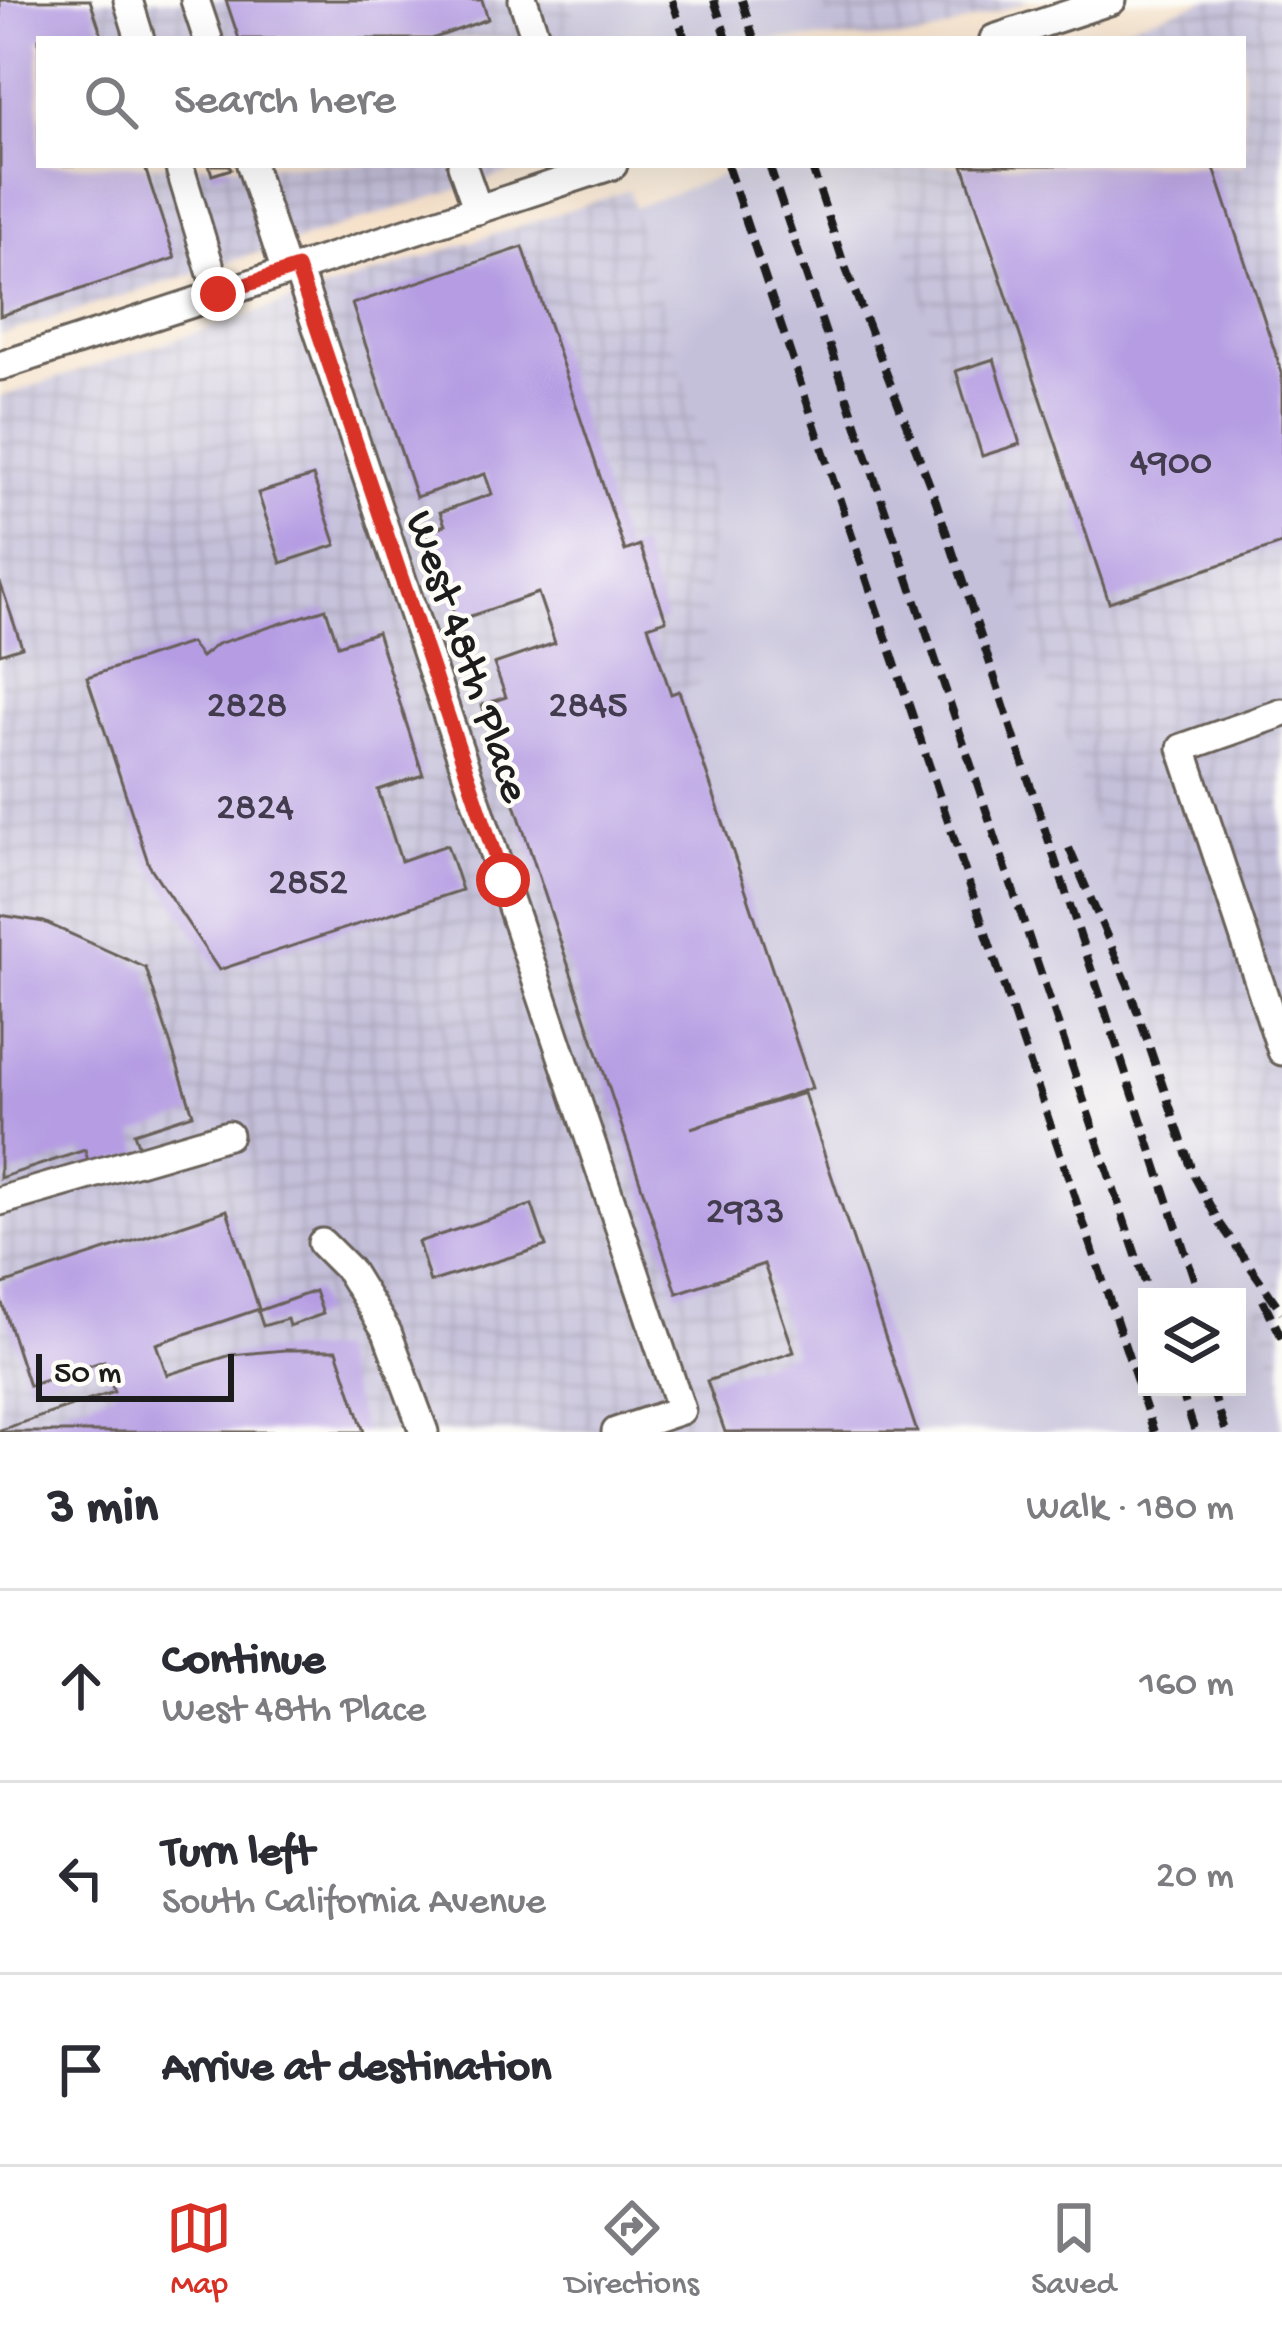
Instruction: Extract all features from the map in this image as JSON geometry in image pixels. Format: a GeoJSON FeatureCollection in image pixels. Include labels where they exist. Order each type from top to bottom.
{"type":"FeatureCollection","features":[{"type":"Feature","properties":{"kind":"street"},"geometry":{"type":"LineString","coordinates":[[128,0],[139,36]]}},
{"type":"Feature","properties":{"kind":"street"},"geometry":{"type":"LineString","coordinates":[[195,0],[207,36]]}},
{"type":"Feature","properties":{"kind":"street"},"geometry":{"type":"LineString","coordinates":[[524,0],[535,36]]}},
{"type":"Feature","properties":{"kind":"street"},"geometry":{"type":"LineString","coordinates":[[1003,36],[1112,0]]}},
{"type":"Feature","properties":{"kind":"street"},"geometry":{"type":"LineString","coordinates":[[180,168],[218,294]]}},
{"type":"Feature","properties":{"kind":"street","name":"West 48th Place"},"geometry":{"type":"LineString","coordinates":[[251,168],[292,270],[681,1410],[616,1432]]}},
{"type":"Feature","properties":{"kind":"street"},"geometry":{"type":"LineString","coordinates":[[463,168],[478,210]]}},
{"type":"Feature","properties":{"kind":"street"},"geometry":{"type":"LineString","coordinates":[[0,366],[478,210],[566,172]]}},
{"type":"Feature","properties":{"kind":"street"},"geometry":{"type":"LineString","coordinates":[[1282,712],[1182,748],[1282,1051]]}},
{"type":"Feature","properties":{"kind":"street"},"geometry":{"type":"LineString","coordinates":[[0,1201],[228,1135]]}},
{"type":"Feature","properties":{"kind":"street"},"geometry":{"type":"LineString","coordinates":[[322,1244],[349,1270],[387,1332],[424,1432]]}},
{"type":"Feature","properties":{"kind":"shaded area"},"geometry":{"type":"Polygon","coordinates":[[[0,0],[569,0],[581,36],[36,36],[36,168],[525,168],[0,335],[0,0]]]}},
{"type":"Feature","properties":{"kind":"shaded area"},"geometry":{"type":"Polygon","coordinates":[[[569,0],[823,0],[834,36],[581,36],[569,0]]]}},
{"type":"Feature","properties":{"kind":"shaded area"},"geometry":{"type":"Polygon","coordinates":[[[823,0],[1030,0],[927,36],[834,36],[823,0]]]}},
{"type":"Feature","properties":{"kind":"shaded area"},"geometry":{"type":"Polygon","coordinates":[[[1207,0],[1282,0],[1282,1390],[1255,1308],[1278,1289],[1212,1179],[877,168],[1246,168],[1246,36],[1095,36],[1207,0]]]}},
{"type":"Feature","properties":{"kind":"shaded area"},"geometry":{"type":"Polygon","coordinates":[[[742,168],[878,168],[1212,1179],[1278,1289],[1255,1309],[1282,1390],[1282,1432],[917,1432],[804,1093],[812,1087],[679,691],[700,685],[715,484],[633,208],[742,168]]]}},
{"type":"Feature","properties":{"kind":"shaded area"},"geometry":{"type":"Polygon","coordinates":[[[629,190],[715,484],[700,685],[680,691],[812,1088],[804,1092],[917,1432],[0,1432],[0,397],[629,190]]]}},
{"type":"Feature","properties":{"kind":"building"},"geometry":{"type":"Polygon","coordinates":[[[0,0],[90,0],[102,36],[36,36],[36,168],[145,168],[175,258],[0,316],[0,0]]]}},
{"type":"Feature","properties":{"kind":"building"},"geometry":{"type":"Polygon","coordinates":[[[226,0],[482,0],[488,19],[440,36],[238,36],[226,0]]]}},
{"type":"Feature","properties":{"kind":"building"},"geometry":{"type":"Polygon","coordinates":[[[964,168],[1214,168],[1282,373],[1282,544],[1109,602],[964,168]]]}},
{"type":"Feature","properties":{"kind":"building"},"geometry":{"type":"Polygon","coordinates":[[[523,247],[625,551],[640,545],[666,620],[648,626],[671,694],[679,691],[812,1088],[691,1128],[804,1093],[917,1432],[725,1432],[707,1381],[794,1352],[764,1264],[677,1293],[482,705],[506,697],[494,664],[555,643],[538,593],[456,621],[426,532],[445,525],[440,512],[492,494],[485,474],[416,497],[352,304],[523,247]]]}},
{"type":"Feature","properties":{"kind":"building"},"geometry":{"type":"Polygon","coordinates":[[[994,359],[1020,444],[982,456],[956,371],[994,359]]]}},
{"type":"Feature","properties":{"kind":"building"},"geometry":{"type":"Polygon","coordinates":[[[313,476],[336,545],[281,563],[258,493],[313,476]]]}},
{"type":"Feature","properties":{"kind":"building"},"geometry":{"type":"Polygon","coordinates":[[[0,582],[22,647],[0,654],[0,582]]]}},
{"type":"Feature","properties":{"kind":"building"},"geometry":{"type":"Polygon","coordinates":[[[326,609],[338,645],[377,632],[423,775],[378,790],[401,861],[447,845],[462,890],[219,970],[149,865],[87,677],[190,643],[201,657],[217,644],[326,609]]]}},
{"type":"Feature","properties":{"kind":"building"},"geometry":{"type":"Polygon","coordinates":[[[0,915],[44,922],[146,968],[193,1114],[134,1133],[141,1153],[90,1168],[85,1150],[0,1178],[0,915]]]}},
{"type":"Feature","properties":{"kind":"building"},"geometry":{"type":"Polygon","coordinates":[[[532,1205],[546,1246],[430,1282],[418,1242],[532,1205]]]}},
{"type":"Feature","properties":{"kind":"building"},"geometry":{"type":"Polygon","coordinates":[[[227,1210],[259,1309],[156,1344],[167,1375],[231,1355],[337,1350],[364,1432],[0,1432],[114,1392],[104,1361],[29,1386],[0,1285],[227,1210]]]}},
{"type":"Feature","properties":{"kind":"building"},"geometry":{"type":"Polygon","coordinates":[[[315,1291],[323,1314],[289,1326],[287,1319],[263,1326],[258,1311],[315,1291]]]}},
{"type":"Feature","properties":{"kind":"railway"},"geometry":{"type":"LineString","coordinates":[[672,0],[684,36]]}},
{"type":"Feature","properties":{"kind":"railway"},"geometry":{"type":"LineString","coordinates":[[714,0],[726,36]]}},
{"type":"Feature","properties":{"kind":"railway"},"geometry":{"type":"LineString","coordinates":[[742,0],[753,36]]}},
{"type":"Feature","properties":{"kind":"railway"},"geometry":{"type":"LineString","coordinates":[[728,168],[1154,1432]]}},
{"type":"Feature","properties":{"kind":"railway"},"geometry":{"type":"LineString","coordinates":[[770,168],[1147,1288]]}},
{"type":"Feature","properties":{"kind":"railway"},"geometry":{"type":"LineString","coordinates":[[812,168],[936,501],[1197,1288]]}},
{"type":"Feature","properties":{"kind":"railway"},"geometry":{"type":"LineString","coordinates":[[1069,848],[1128,985],[1194,1176],[1219,1222],[1282,1312]]}},
{"type":"Feature","properties":{"kind":"railway"},"geometry":{"type":"LineString","coordinates":[[1263,1300],[1282,1338]]}},
{"type":"Feature","properties":{"kind":"railway"},"geometry":{"type":"LineString","coordinates":[[1183,1396],[1195,1432]]}},
{"type":"Feature","properties":{"kind":"railway"},"geometry":{"type":"LineString","coordinates":[[1214,1396],[1226,1432]]}},
{"type":"Feature","properties":{"kind":"route"},"geometry":{"type":"LineString","coordinates":[[218,294],[297,268],[503,880]]}}]}
